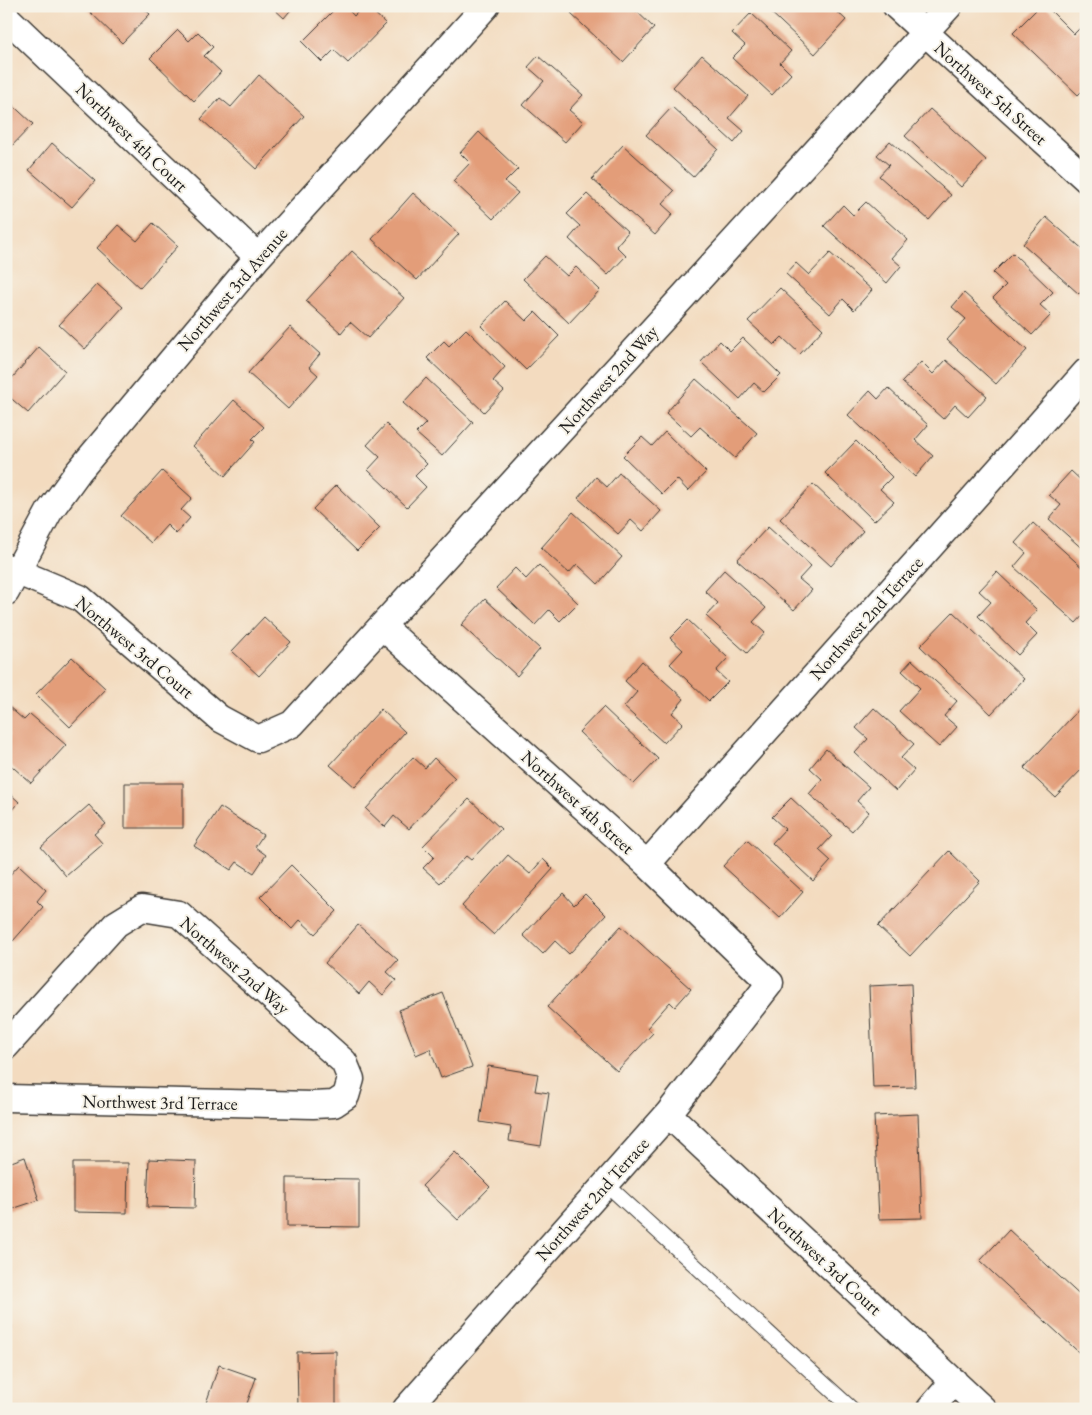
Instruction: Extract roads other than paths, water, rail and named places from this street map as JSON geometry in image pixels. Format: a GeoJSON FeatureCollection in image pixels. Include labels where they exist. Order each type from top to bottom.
{"type":"FeatureCollection","features":[{"type":"Feature","properties":{"kind":"street","name":"Northwest 5th Street"},"geometry":{"type":"LineString","coordinates":[[896,6],[1086,179]]}},
{"type":"Feature","properties":{"kind":"street","name":"Northwest 2nd Way"},"geometry":{"type":"LineString","coordinates":[[258,739],[292,724],[949,6]]}},
{"type":"Feature","properties":{"kind":"street","name":"Northwest 3rd Avenue"},"geometry":{"type":"LineString","coordinates":[[10,577],[49,512],[78,472],[258,257],[481,8]]}},
{"type":"Feature","properties":{"kind":"street","name":"Northwest 4th Court"},"geometry":{"type":"LineString","coordinates":[[6,17],[258,257]]}},
{"type":"Feature","properties":{"kind":"street","name":"Northwest 2nd Terrace"},"geometry":{"type":"LineString","coordinates":[[647,864],[1086,372]]}},
{"type":"Feature","properties":{"kind":"street","name":"Northwest 3rd Court"},"geometry":{"type":"LineString","coordinates":[[10,577],[80,598],[219,718],[258,739]]}},
{"type":"Feature","properties":{"kind":"street","name":"Northwest 4th Street"},"geometry":{"type":"LineString","coordinates":[[382,626],[647,864],[770,984]]}},
{"type":"Feature","properties":{"kind":"street","name":"Northwest 2nd Way"},"geometry":{"type":"LineString","coordinates":[[6,1046],[116,924],[142,908],[179,914],[344,1062],[351,1079],[346,1096],[334,1104],[313,1106]]}},
{"type":"Feature","properties":{"kind":"street","name":"Northwest 2nd Terrace"},"geometry":{"type":"LineString","coordinates":[[406,1409],[668,1114],[770,984]]}},
{"type":"Feature","properties":{"kind":"street","name":"Northwest 3rd Terrace"},"geometry":{"type":"LineString","coordinates":[[6,1098],[313,1106]]}},
{"type":"Feature","properties":{"kind":"street","name":"Northwest 3rd Court"},"geometry":{"type":"LineString","coordinates":[[668,1114],[983,1409]]}},
{"type":"Feature","properties":{"kind":"street"},"geometry":{"type":"LineString","coordinates":[[930,1409],[954,1381]]}},
{"type":"Feature","properties":{"kind":"lane"},"geometry":{"type":"LineString","coordinates":[[606,1184],[843,1406]]}}]}
